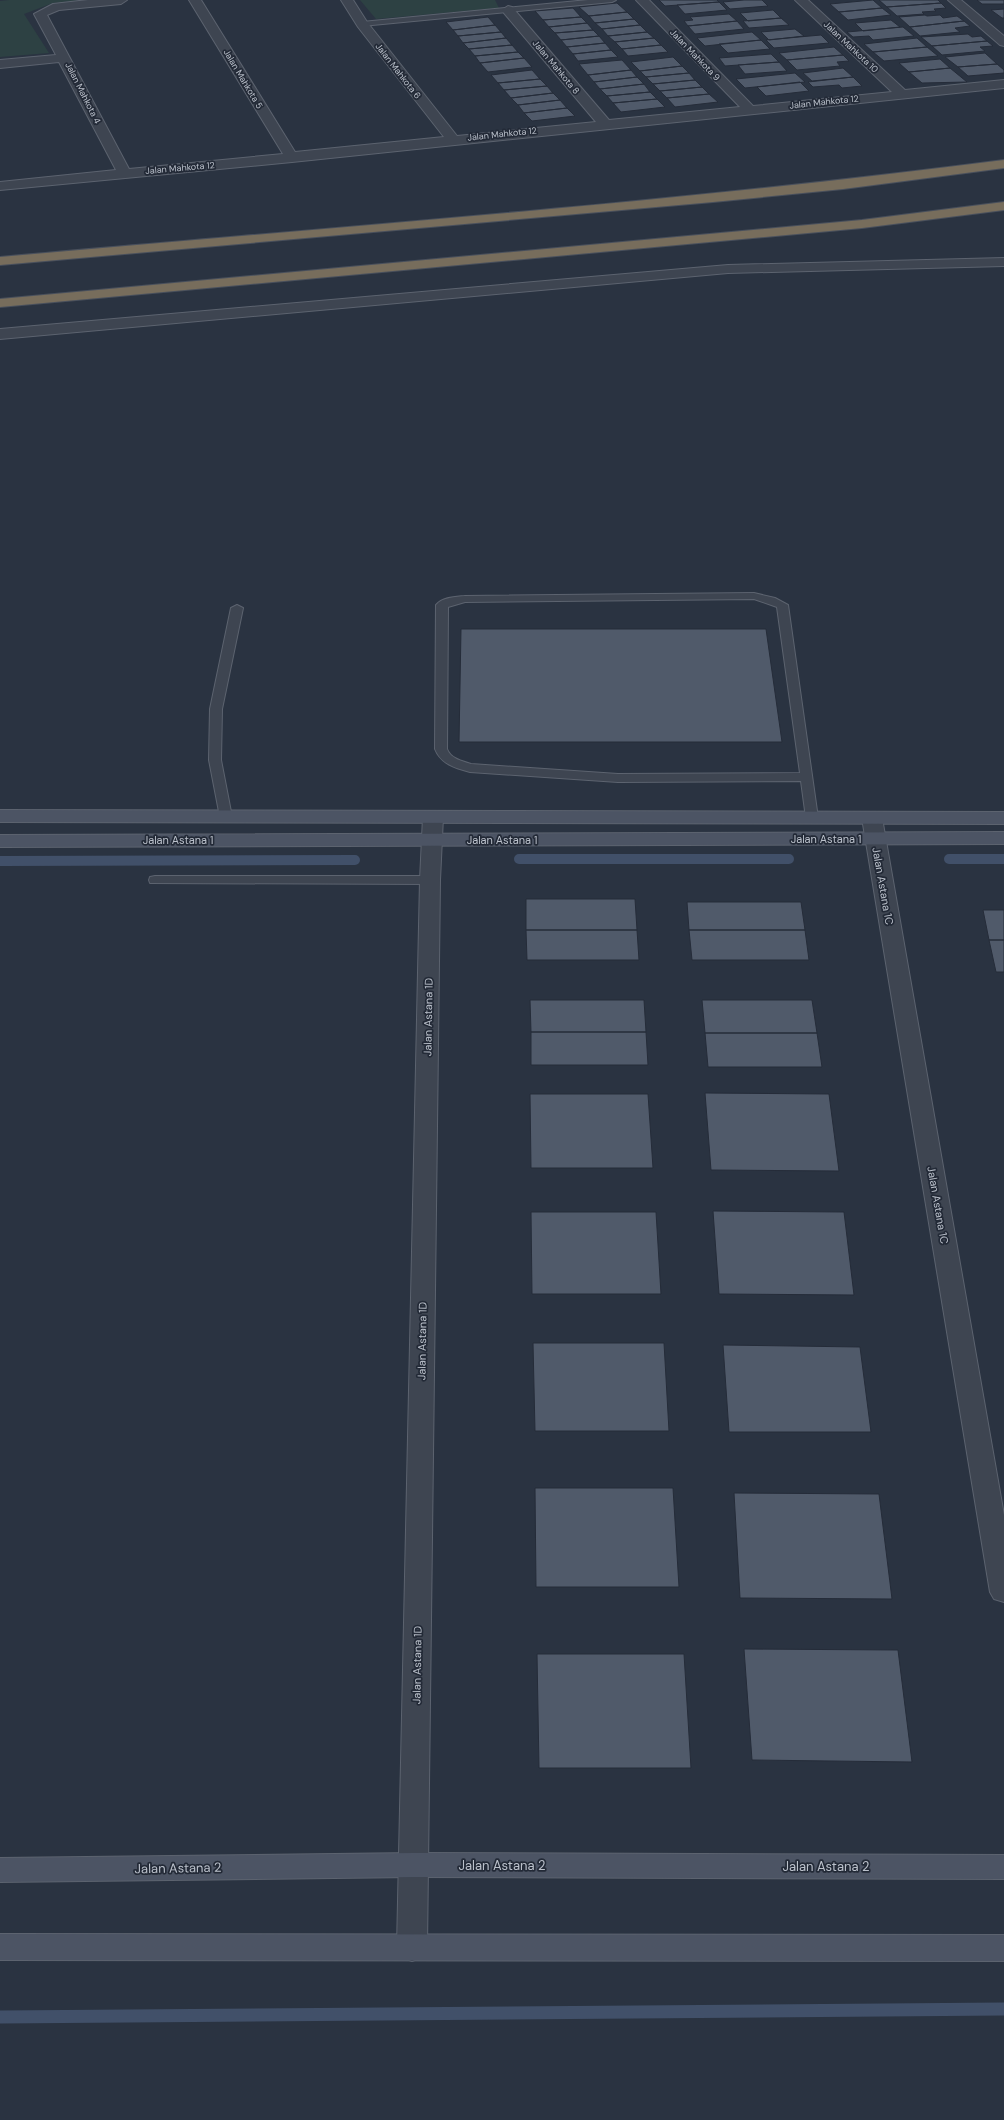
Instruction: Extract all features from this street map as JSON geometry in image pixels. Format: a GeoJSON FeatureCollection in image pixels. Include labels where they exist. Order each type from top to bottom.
{"type":"FeatureCollection","features":[{"type":"Feature","properties":{"kind":"highway"},"geometry":{"type":"LineString","coordinates":[[0,260],[712,198],[969,170],[1004,164]]}},
{"type":"Feature","properties":{"kind":"highway"},"geometry":{"type":"LineString","coordinates":[[0,303],[862,224],[1004,206]]}},
{"type":"Feature","properties":{"kind":"street","name":"Jalan Mahkota 4"},"geometry":{"type":"LineString","coordinates":[[121,0],[57,7],[40,14],[65,58],[125,174]]}},
{"type":"Feature","properties":{"kind":"street","name":"Jalan Mahkota 5"},"geometry":{"type":"LineString","coordinates":[[195,0],[292,158]]}},
{"type":"Feature","properties":{"kind":"street","name":"Jalan Mahkota 6"},"geometry":{"type":"LineString","coordinates":[[347,0],[362,24],[452,140]]}},
{"type":"Feature","properties":{"kind":"street","name":"Jalan Mahkota 9"},"geometry":{"type":"LineString","coordinates":[[642,0],[749,109]]}},
{"type":"Feature","properties":{"kind":"street","name":"Jalan Mahkota 10"},"geometry":{"type":"LineString","coordinates":[[801,0],[902,94]]}},
{"type":"Feature","properties":{"kind":"street"},"geometry":{"type":"LineString","coordinates":[[954,0],[1004,42]]}},
{"type":"Feature","properties":{"kind":"street","name":"Jalan Mahkota 8"},"geometry":{"type":"LineString","coordinates":[[508,10],[605,124]]}},
{"type":"Feature","properties":{"kind":"street"},"geometry":{"type":"LineString","coordinates":[[0,64],[65,58]]}},
{"type":"Feature","properties":{"kind":"street","name":"Jalan Mahkota 12"},"geometry":{"type":"LineString","coordinates":[[0,186],[292,158],[749,109],[1004,84]]}},
{"type":"Feature","properties":{"kind":"street"},"geometry":{"type":"LineString","coordinates":[[0,334],[728,269],[1004,262]]}},
{"type":"Feature","properties":{"kind":"street","name":"Jalan Astana 1"},"geometry":{"type":"LineString","coordinates":[[0,816],[226,817],[433,828],[874,828],[1004,818]]}},
{"type":"Feature","properties":{"kind":"street","name":"Jalan Astana 1"},"geometry":{"type":"LineString","coordinates":[[0,841],[812,818],[874,828],[1004,838]]}},
{"type":"Feature","properties":{"kind":"street","name":"Jalan Astana 1D"},"geometry":{"type":"LineString","coordinates":[[412,1948],[430,880],[433,828]]}},
{"type":"Feature","properties":{"kind":"street","name":"Jalan Astana 1C"},"geometry":{"type":"LineString","coordinates":[[874,828],[1004,1592]]}},
{"type":"Feature","properties":{"kind":"street","name":"Jalan Astana 2"},"geometry":{"type":"LineString","coordinates":[[0,1870],[414,1865],[1004,1867]]}},
{"type":"Feature","properties":{"kind":"street"},"geometry":{"type":"LineString","coordinates":[[0,1948],[1004,1948]]}},
{"type":"Feature","properties":{"kind":"lane"},"geometry":{"type":"LineString","coordinates":[[362,24],[612,0]]}},
{"type":"Feature","properties":{"kind":"lane"},"geometry":{"type":"LineString","coordinates":[[806,777],[618,778],[470,768],[448,760],[442,755],[441,749],[442,605],[450,600],[465,599],[754,596],[771,600],[782,605],[812,818]]}},
{"type":"Feature","properties":{"kind":"lane"},"geometry":{"type":"LineString","coordinates":[[226,817],[215,760],[216,709],[236,608]]}},
{"type":"Feature","properties":{"kind":"lane"},"geometry":{"type":"LineString","coordinates":[[155,880],[430,880]]}},
{"type":"Feature","properties":{"kind":"green space"},"geometry":{"type":"Polygon","coordinates":[[[82,0],[53,3],[24,14],[49,53],[0,57],[0,1],[82,0]]]}},
{"type":"Feature","properties":{"kind":"green space"},"geometry":{"type":"Polygon","coordinates":[[[360,0],[495,0],[499,8],[376,19],[360,0]]]}},
{"type":"Feature","properties":{"kind":"building"},"geometry":{"type":"Polygon","coordinates":[[[659,0],[717,0],[719,2],[665,6],[659,0]]]}},
{"type":"Feature","properties":{"kind":"building"},"geometry":{"type":"Polygon","coordinates":[[[762,0],[768,6],[730,9],[723,2],[762,0]]]}},
{"type":"Feature","properties":{"kind":"building"},"geometry":{"type":"Polygon","coordinates":[[[873,0],[882,8],[839,12],[830,4],[873,0]]]}},
{"type":"Feature","properties":{"kind":"building"},"geometry":{"type":"Polygon","coordinates":[[[879,0],[938,0],[941,3],[887,7],[879,0]]]}},
{"type":"Feature","properties":{"kind":"building"},"geometry":{"type":"Polygon","coordinates":[[[977,0],[1004,0],[1004,4],[982,4],[977,0]]]}},
{"type":"Feature","properties":{"kind":"building"},"geometry":{"type":"Polygon","coordinates":[[[719,2],[727,10],[685,14],[677,5],[719,2]]]}},
{"type":"Feature","properties":{"kind":"building"},"geometry":{"type":"Polygon","coordinates":[[[617,3],[627,12],[589,16],[579,7],[617,3]]]}},
{"type":"Feature","properties":{"kind":"building"},"geometry":{"type":"Polygon","coordinates":[[[941,3],[946,8],[934,9],[936,11],[922,12],[924,14],[897,16],[887,7],[941,3]]]}},
{"type":"Feature","properties":{"kind":"building"},"geometry":{"type":"Polygon","coordinates":[[[573,8],[581,17],[543,20],[535,11],[573,8]]]}},
{"type":"Feature","properties":{"kind":"building"},"geometry":{"type":"Polygon","coordinates":[[[882,8],[891,15],[848,20],[839,12],[882,8]]]}},
{"type":"Feature","properties":{"kind":"building"},"geometry":{"type":"Polygon","coordinates":[[[1004,9],[1004,18],[991,10],[1004,9]]]}},
{"type":"Feature","properties":{"kind":"building"},"geometry":{"type":"Polygon","coordinates":[[[773,10],[781,18],[748,21],[740,13],[773,10]]]}},
{"type":"Feature","properties":{"kind":"building"},"geometry":{"type":"Polygon","coordinates":[[[627,12],[634,19],[595,23],[589,16],[627,12]]]}},
{"type":"Feature","properties":{"kind":"building"},"geometry":{"type":"Polygon","coordinates":[[[729,14],[737,21],[688,26],[684,21],[693,20],[690,17],[729,14]]]}},
{"type":"Feature","properties":{"kind":"building"},"geometry":{"type":"Polygon","coordinates":[[[940,15],[943,18],[957,16],[964,21],[910,27],[899,17],[940,15]]]}},
{"type":"Feature","properties":{"kind":"building"},"geometry":{"type":"Polygon","coordinates":[[[488,17],[495,25],[453,30],[446,22],[488,17]]]}},
{"type":"Feature","properties":{"kind":"building"},"geometry":{"type":"Polygon","coordinates":[[[581,17],[587,23],[549,27],[543,20],[581,17]]]}},
{"type":"Feature","properties":{"kind":"building"},"geometry":{"type":"Polygon","coordinates":[[[781,18],[789,25],[749,28],[743,21],[781,18]]]}},
{"type":"Feature","properties":{"kind":"building"},"geometry":{"type":"Polygon","coordinates":[[[634,19],[640,25],[602,29],[595,23],[634,19]]]}},
{"type":"Feature","properties":{"kind":"building"},"geometry":{"type":"Polygon","coordinates":[[[891,20],[900,27],[863,31],[855,23],[891,20]]]}},
{"type":"Feature","properties":{"kind":"building"},"geometry":{"type":"Polygon","coordinates":[[[737,21],[744,29],[695,34],[688,26],[737,21]]]}},
{"type":"Feature","properties":{"kind":"building"},"geometry":{"type":"Polygon","coordinates":[[[964,21],[970,26],[955,28],[960,32],[920,36],[910,27],[964,21]]]}},
{"type":"Feature","properties":{"kind":"building"},"geometry":{"type":"Polygon","coordinates":[[[587,23],[593,30],[555,33],[549,27],[587,23]]]}},
{"type":"Feature","properties":{"kind":"building"},"geometry":{"type":"Polygon","coordinates":[[[495,25],[501,32],[458,36],[453,30],[495,25]]]}},
{"type":"Feature","properties":{"kind":"building"},"geometry":{"type":"Polygon","coordinates":[[[640,25],[647,32],[608,36],[602,29],[640,25]]]}},
{"type":"Feature","properties":{"kind":"building"},"geometry":{"type":"Polygon","coordinates":[[[903,27],[914,36],[873,40],[869,36],[853,37],[847,32],[903,27]]]}},
{"type":"Feature","properties":{"kind":"building"},"geometry":{"type":"Polygon","coordinates":[[[795,29],[804,36],[769,40],[761,32],[795,29]]]}},
{"type":"Feature","properties":{"kind":"building"},"geometry":{"type":"Polygon","coordinates":[[[593,30],[599,36],[561,40],[555,33],[593,30]]]}},
{"type":"Feature","properties":{"kind":"building"},"geometry":{"type":"Polygon","coordinates":[[[501,32],[506,38],[463,43],[458,36],[501,32]]]}},
{"type":"Feature","properties":{"kind":"building"},"geometry":{"type":"Polygon","coordinates":[[[647,32],[654,38],[615,42],[608,36],[647,32]]]}},
{"type":"Feature","properties":{"kind":"building"},"geometry":{"type":"Polygon","coordinates":[[[752,32],[761,40],[705,46],[697,38],[752,32]]]}},
{"type":"Feature","properties":{"kind":"building"},"geometry":{"type":"Polygon","coordinates":[[[968,34],[972,37],[981,36],[987,41],[932,46],[921,37],[968,34]]]}},
{"type":"Feature","properties":{"kind":"building"},"geometry":{"type":"Polygon","coordinates":[[[821,35],[829,43],[774,48],[766,40],[821,35]]]}},
{"type":"Feature","properties":{"kind":"building"},"geometry":{"type":"Polygon","coordinates":[[[599,36],[605,43],[567,47],[561,40],[599,36]]]}},
{"type":"Feature","properties":{"kind":"building"},"geometry":{"type":"Polygon","coordinates":[[[506,38],[512,45],[469,49],[463,43],[506,38]]]}},
{"type":"Feature","properties":{"kind":"building"},"geometry":{"type":"Polygon","coordinates":[[[654,38],[661,45],[622,49],[615,42],[654,38]]]}},
{"type":"Feature","properties":{"kind":"building"},"geometry":{"type":"Polygon","coordinates":[[[917,38],[927,47],[873,52],[864,44],[917,38]]]}},
{"type":"Feature","properties":{"kind":"building"},"geometry":{"type":"Polygon","coordinates":[[[761,40],[770,49],[728,53],[719,44],[761,40]]]}},
{"type":"Feature","properties":{"kind":"building"},"geometry":{"type":"Polygon","coordinates":[[[987,41],[993,46],[980,47],[985,51],[942,55],[932,46],[987,41]]]}},
{"type":"Feature","properties":{"kind":"building"},"geometry":{"type":"Polygon","coordinates":[[[605,43],[611,50],[573,54],[567,47],[605,43]]]}},
{"type":"Feature","properties":{"kind":"building"},"geometry":{"type":"Polygon","coordinates":[[[512,45],[518,52],[475,56],[469,49],[512,45]]]}},
{"type":"Feature","properties":{"kind":"building"},"geometry":{"type":"Polygon","coordinates":[[[661,45],[668,52],[628,56],[622,49],[661,45]]]}},
{"type":"Feature","properties":{"kind":"building"},"geometry":{"type":"Polygon","coordinates":[[[834,47],[843,55],[787,60],[779,53],[834,47]]]}},
{"type":"Feature","properties":{"kind":"building"},"geometry":{"type":"Polygon","coordinates":[[[927,47],[938,56],[884,61],[873,52],[927,47]]]}},
{"type":"Feature","properties":{"kind":"building"},"geometry":{"type":"Polygon","coordinates":[[[611,50],[618,57],[578,61],[573,54],[611,50]]]}},
{"type":"Feature","properties":{"kind":"building"},"geometry":{"type":"Polygon","coordinates":[[[518,52],[524,58],[480,63],[475,56],[518,52]]]}},
{"type":"Feature","properties":{"kind":"building"},"geometry":{"type":"Polygon","coordinates":[[[985,53],[997,64],[958,67],[945,57],[985,53]]]}},
{"type":"Feature","properties":{"kind":"building"},"geometry":{"type":"Polygon","coordinates":[[[771,54],[779,62],[725,66],[719,58],[771,54]]]}},
{"type":"Feature","properties":{"kind":"building"},"geometry":{"type":"Polygon","coordinates":[[[843,55],[849,61],[837,62],[840,66],[797,70],[787,60],[843,55]]]}},
{"type":"Feature","properties":{"kind":"building"},"geometry":{"type":"Polygon","coordinates":[[[673,57],[682,66],[640,71],[631,62],[673,57]]]}},
{"type":"Feature","properties":{"kind":"building"},"geometry":{"type":"Polygon","coordinates":[[[524,58],[532,67],[488,72],[480,63],[524,58]]]}},
{"type":"Feature","properties":{"kind":"building"},"geometry":{"type":"Polygon","coordinates":[[[940,59],[950,68],[909,72],[899,63],[940,59]]]}},
{"type":"Feature","properties":{"kind":"building"},"geometry":{"type":"Polygon","coordinates":[[[622,60],[631,70],[588,75],[579,64],[622,60]]]}},
{"type":"Feature","properties":{"kind":"building"},"geometry":{"type":"Polygon","coordinates":[[[779,62],[787,71],[745,74],[738,65],[779,62]]]}},
{"type":"Feature","properties":{"kind":"building"},"geometry":{"type":"Polygon","coordinates":[[[997,64],[1004,70],[1004,73],[968,76],[958,67],[997,64]]]}},
{"type":"Feature","properties":{"kind":"building"},"geometry":{"type":"Polygon","coordinates":[[[682,66],[689,73],[646,77],[640,71],[682,66]]]}},
{"type":"Feature","properties":{"kind":"building"},"geometry":{"type":"Polygon","coordinates":[[[843,68],[853,77],[812,81],[803,73],[843,68]]]}},
{"type":"Feature","properties":{"kind":"building"},"geometry":{"type":"Polygon","coordinates":[[[950,68],[967,82],[922,83],[909,72],[950,68]]]}},
{"type":"Feature","properties":{"kind":"building"},"geometry":{"type":"Polygon","coordinates":[[[532,70],[540,79],[498,83],[491,75],[532,70]]]}},
{"type":"Feature","properties":{"kind":"building"},"geometry":{"type":"Polygon","coordinates":[[[631,70],[637,77],[594,82],[588,75],[631,70]]]}},
{"type":"Feature","properties":{"kind":"building"},"geometry":{"type":"Polygon","coordinates":[[[689,73],[695,80],[653,84],[646,77],[689,73]]]}},
{"type":"Feature","properties":{"kind":"building"},"geometry":{"type":"Polygon","coordinates":[[[795,73],[805,82],[745,88],[736,79],[795,73]]]}},
{"type":"Feature","properties":{"kind":"building"},"geometry":{"type":"Polygon","coordinates":[[[637,77],[644,84],[600,89],[594,82],[637,77]]]}},
{"type":"Feature","properties":{"kind":"building"},"geometry":{"type":"Polygon","coordinates":[[[853,77],[862,86],[842,88],[839,85],[813,87],[808,82],[853,77]]]}},
{"type":"Feature","properties":{"kind":"building"},"geometry":{"type":"Polygon","coordinates":[[[540,79],[547,86],[504,90],[498,83],[540,79]]]}},
{"type":"Feature","properties":{"kind":"building"},"geometry":{"type":"Polygon","coordinates":[[[695,80],[702,87],[660,91],[653,84],[695,80]]]}},
{"type":"Feature","properties":{"kind":"building"},"geometry":{"type":"Polygon","coordinates":[[[800,82],[809,91],[766,96],[757,87],[800,82]]]}},
{"type":"Feature","properties":{"kind":"building"},"geometry":{"type":"Polygon","coordinates":[[[644,84],[650,92],[607,96],[600,89],[644,84]]]}},
{"type":"Feature","properties":{"kind":"building"},"geometry":{"type":"Polygon","coordinates":[[[547,86],[553,93],[511,98],[504,90],[547,86]]]}},
{"type":"Feature","properties":{"kind":"building"},"geometry":{"type":"Polygon","coordinates":[[[702,87],[709,94],[667,98],[660,91],[702,87]]]}},
{"type":"Feature","properties":{"kind":"building"},"geometry":{"type":"Polygon","coordinates":[[[650,92],[657,99],[613,103],[607,96],[650,92]]]}},
{"type":"Feature","properties":{"kind":"building"},"geometry":{"type":"Polygon","coordinates":[[[553,93],[560,100],[518,105],[511,98],[553,93]]]}},
{"type":"Feature","properties":{"kind":"building"},"geometry":{"type":"Polygon","coordinates":[[[709,94],[718,102],[675,107],[667,98],[709,94]]]}},
{"type":"Feature","properties":{"kind":"building"},"geometry":{"type":"Polygon","coordinates":[[[657,99],[665,107],[621,112],[613,103],[657,99]]]}},
{"type":"Feature","properties":{"kind":"building"},"geometry":{"type":"Polygon","coordinates":[[[560,100],[567,108],[524,113],[518,105],[560,100]]]}},
{"type":"Feature","properties":{"kind":"building"},"geometry":{"type":"Polygon","coordinates":[[[567,108],[575,116],[532,121],[524,113],[567,108]]]}},
{"type":"Feature","properties":{"kind":"building"},"geometry":{"type":"Polygon","coordinates":[[[461,629],[766,629],[782,742],[459,742],[461,629]]]}},
{"type":"Feature","properties":{"kind":"building"},"geometry":{"type":"Polygon","coordinates":[[[526,899],[635,899],[637,930],[526,930],[526,899]]]}},
{"type":"Feature","properties":{"kind":"building"},"geometry":{"type":"Polygon","coordinates":[[[687,902],[801,902],[805,930],[689,930],[687,902]]]}},
{"type":"Feature","properties":{"kind":"building"},"geometry":{"type":"Polygon","coordinates":[[[983,910],[1004,910],[1004,940],[989,940],[983,910]]]}},
{"type":"Feature","properties":{"kind":"building"},"geometry":{"type":"Polygon","coordinates":[[[526,930],[637,930],[639,960],[527,960],[526,930]]]}},
{"type":"Feature","properties":{"kind":"building"},"geometry":{"type":"Polygon","coordinates":[[[689,930],[805,930],[809,960],[692,960],[689,930]]]}},
{"type":"Feature","properties":{"kind":"building"},"geometry":{"type":"Polygon","coordinates":[[[989,940],[1004,940],[1004,972],[996,972],[989,940]]]}},
{"type":"Feature","properties":{"kind":"building"},"geometry":{"type":"Polygon","coordinates":[[[530,1000],[644,1000],[646,1032],[531,1032],[530,1000]]]}},
{"type":"Feature","properties":{"kind":"building"},"geometry":{"type":"Polygon","coordinates":[[[702,1000],[812,1000],[817,1033],[705,1033],[702,1000]]]}},
{"type":"Feature","properties":{"kind":"building"},"geometry":{"type":"Polygon","coordinates":[[[531,1032],[646,1032],[648,1065],[531,1065],[531,1032]]]}},
{"type":"Feature","properties":{"kind":"building"},"geometry":{"type":"Polygon","coordinates":[[[705,1033],[817,1033],[822,1067],[708,1067],[705,1033]]]}},
{"type":"Feature","properties":{"kind":"building"},"geometry":{"type":"Polygon","coordinates":[[[705,1093],[829,1094],[839,1171],[711,1170],[705,1093]]]}},
{"type":"Feature","properties":{"kind":"building"},"geometry":{"type":"Polygon","coordinates":[[[530,1094],[648,1094],[653,1168],[531,1168],[530,1094]]]}},
{"type":"Feature","properties":{"kind":"building"},"geometry":{"type":"Polygon","coordinates":[[[713,1211],[844,1212],[854,1295],[719,1294],[713,1211]]]}},
{"type":"Feature","properties":{"kind":"building"},"geometry":{"type":"Polygon","coordinates":[[[531,1212],[656,1212],[661,1294],[532,1294],[531,1212]]]}},
{"type":"Feature","properties":{"kind":"building"},"geometry":{"type":"Polygon","coordinates":[[[533,1343],[664,1343],[669,1431],[535,1431],[533,1343]]]}},
{"type":"Feature","properties":{"kind":"building"},"geometry":{"type":"Polygon","coordinates":[[[723,1345],[860,1347],[871,1432],[729,1432],[723,1345]]]}},
{"type":"Feature","properties":{"kind":"building"},"geometry":{"type":"Polygon","coordinates":[[[535,1488],[673,1488],[679,1587],[536,1587],[535,1488]]]}},
{"type":"Feature","properties":{"kind":"building"},"geometry":{"type":"Polygon","coordinates":[[[734,1493],[879,1494],[892,1599],[740,1598],[734,1493]]]}},
{"type":"Feature","properties":{"kind":"building"},"geometry":{"type":"Polygon","coordinates":[[[744,1649],[898,1650],[912,1762],[752,1760],[744,1649]]]}},
{"type":"Feature","properties":{"kind":"building"},"geometry":{"type":"Polygon","coordinates":[[[537,1654],[684,1654],[691,1768],[539,1768],[537,1654]]]}},
{"type":"Feature","properties":{"kind":"waterway"},"geometry":{"type":"LineString","coordinates":[[519,859],[789,859]]}},
{"type":"Feature","properties":{"kind":"waterway"},"geometry":{"type":"LineString","coordinates":[[949,859],[1004,859]]}},
{"type":"Feature","properties":{"kind":"waterway"},"geometry":{"type":"LineString","coordinates":[[0,861],[355,860]]}},
{"type":"Feature","properties":{"kind":"waterway"},"geometry":{"type":"LineString","coordinates":[[0,2017],[1004,2009]]}}]}
